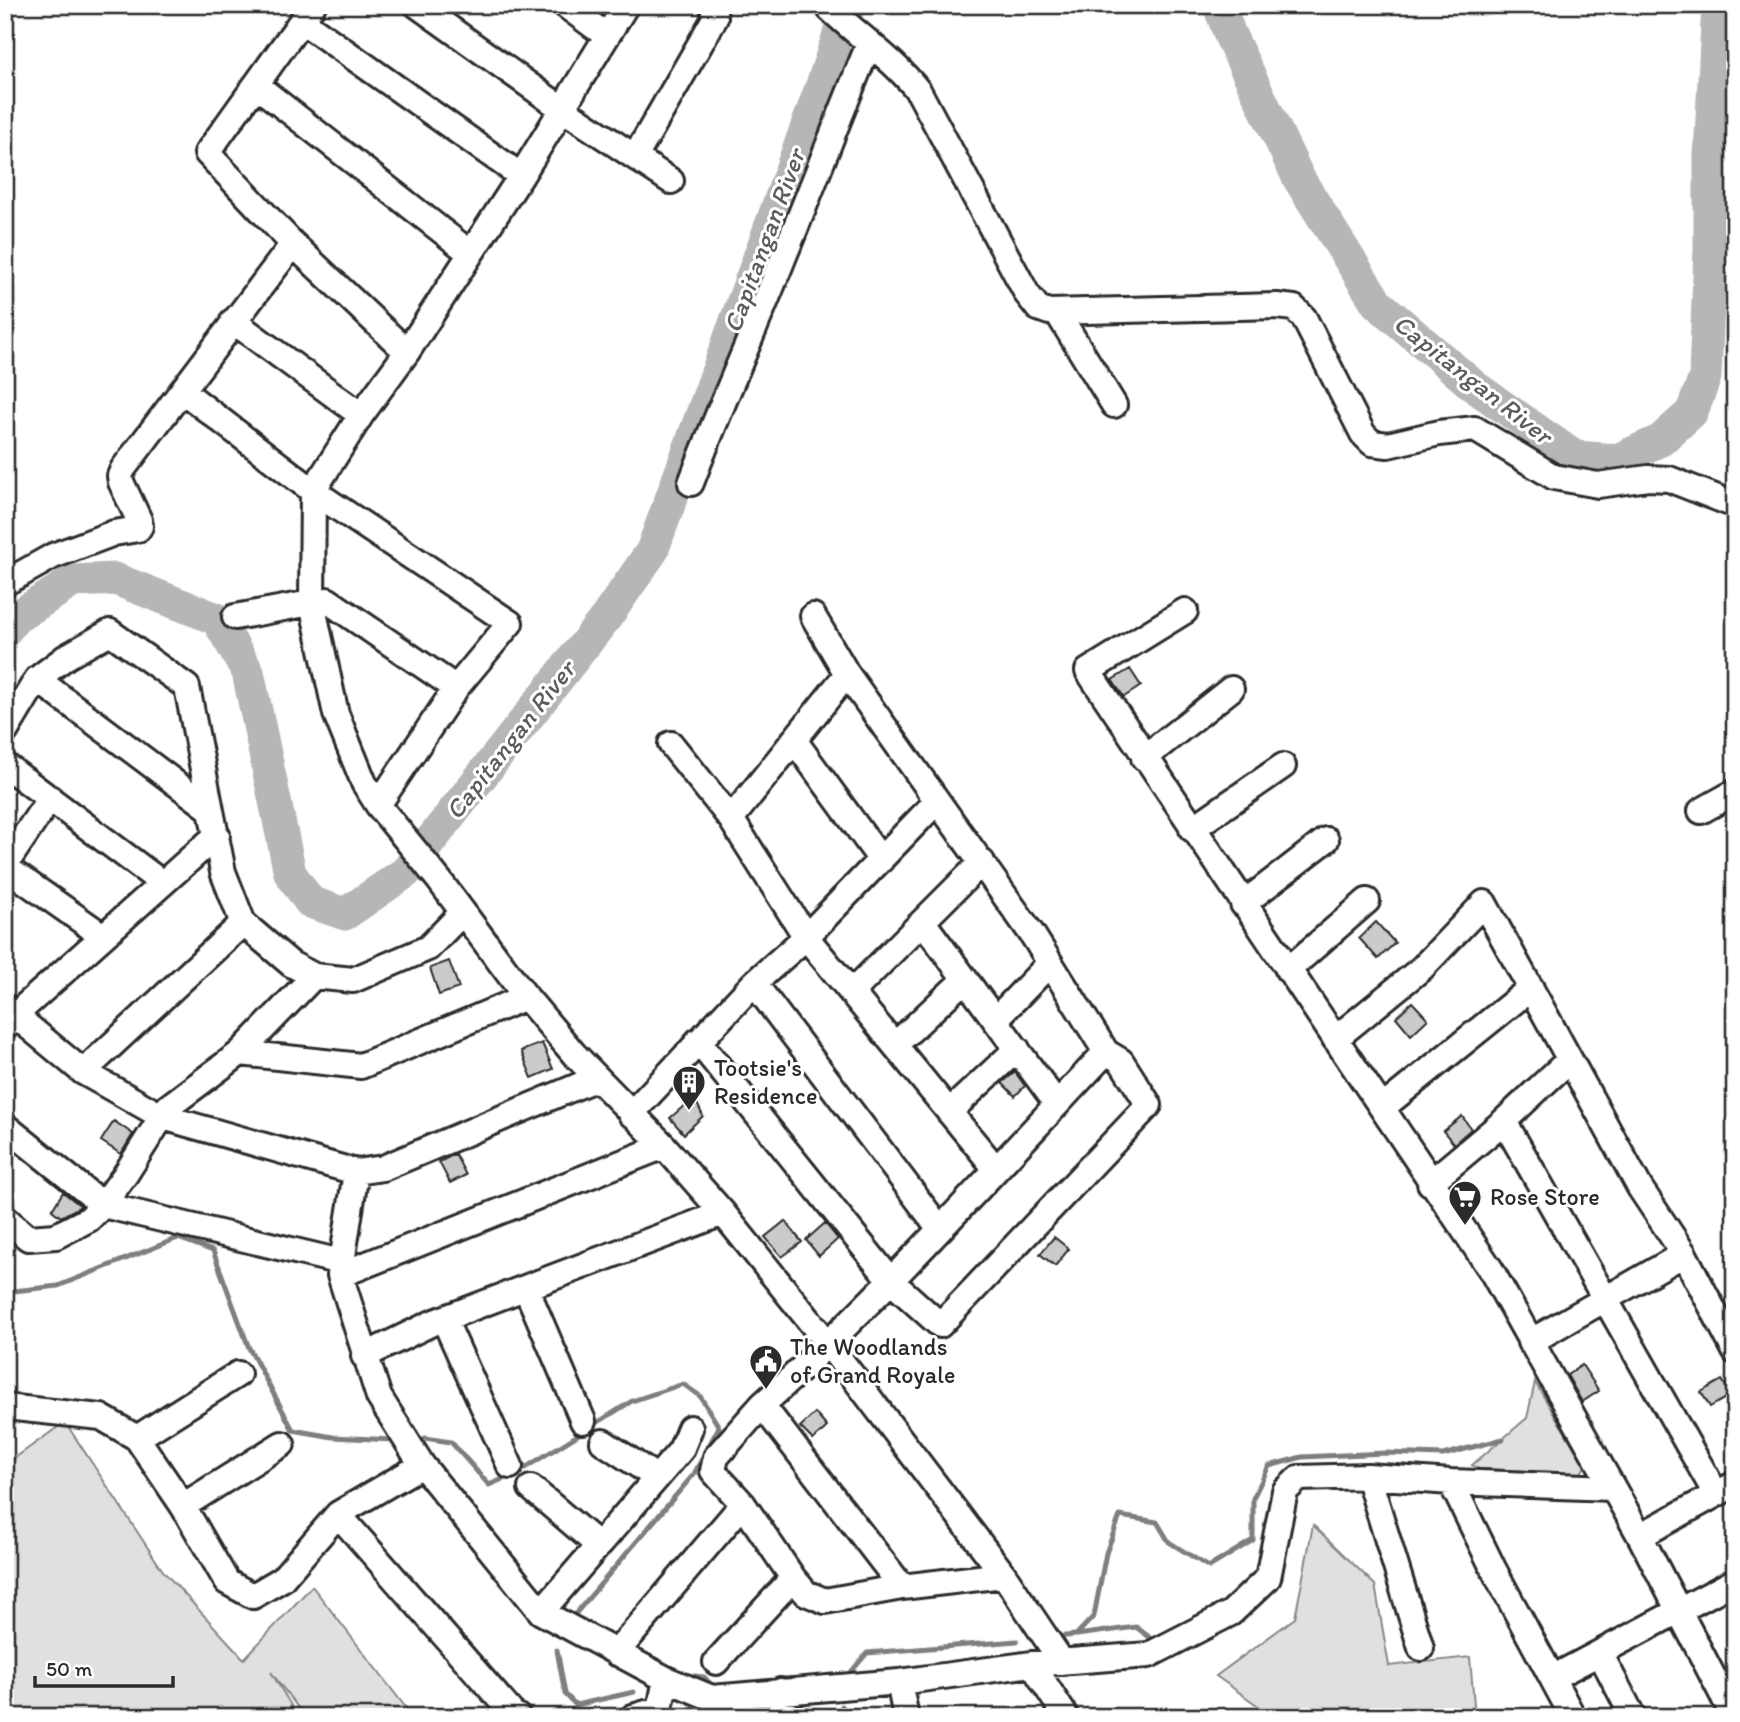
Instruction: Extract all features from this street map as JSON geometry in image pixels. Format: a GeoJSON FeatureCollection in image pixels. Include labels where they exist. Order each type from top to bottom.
{"type":"FeatureCollection","features":[{"type":"Feature","properties":{"kind":"street"},"geometry":{"type":"LineString","coordinates":[[417,5],[561,108],[671,181]]}},
{"type":"Feature","properties":{"kind":"street"},"geometry":{"type":"LineString","coordinates":[[565,5],[607,36]]}},
{"type":"Feature","properties":{"kind":"street"},"geometry":{"type":"LineString","coordinates":[[626,5],[521,176],[313,491],[312,603],[336,714],[364,783],[378,805],[439,880],[527,997],[597,1078],[664,1146],[723,1213],[829,1345],[1004,1575],[1062,1661]]}},
{"type":"Feature","properties":{"kind":"street"},"geometry":{"type":"LineString","coordinates":[[635,157],[715,18],[713,5]]}},
{"type":"Feature","properties":{"kind":"street"},"geometry":{"type":"LineString","coordinates":[[830,7],[904,73],[919,92],[1027,294],[1038,308],[1049,312],[1264,306],[1294,308],[1304,318],[1363,434],[1372,443],[1388,445],[1439,433],[1475,429],[1554,477],[1598,485],[1648,478],[1669,479],[1735,505]]}},
{"type":"Feature","properties":{"kind":"street"},"geometry":{"type":"LineString","coordinates":[[407,352],[293,244],[207,153],[308,13],[521,176]]}},
{"type":"Feature","properties":{"kind":"street"},"geometry":{"type":"LineString","coordinates":[[691,483],[714,421],[785,255],[865,41]]}},
{"type":"Feature","properties":{"kind":"street"},"geometry":{"type":"LineString","coordinates":[[256,85],[470,253]]}},
{"type":"Feature","properties":{"kind":"street"},"geometry":{"type":"LineString","coordinates":[[5,583],[66,550],[114,533],[138,529],[138,520],[120,476],[293,244]]}},
{"type":"Feature","properties":{"kind":"street"},"geometry":{"type":"LineString","coordinates":[[1057,312],[1114,405]]}},
{"type":"Feature","properties":{"kind":"street"},"geometry":{"type":"LineString","coordinates":[[233,321],[361,415]]}},
{"type":"Feature","properties":{"kind":"street"},"geometry":{"type":"LineString","coordinates":[[184,392],[313,491],[510,622],[456,688],[378,805]]}},
{"type":"Feature","properties":{"kind":"street"},"geometry":{"type":"LineString","coordinates":[[235,617],[327,600],[456,688]]}},
{"type":"Feature","properties":{"kind":"street"},"geometry":{"type":"LineString","coordinates":[[1185,611],[1087,671],[1491,1270],[1640,1536],[1678,1612],[1727,1681],[1734,1717]]}},
{"type":"Feature","properties":{"kind":"street"},"geometry":{"type":"LineString","coordinates":[[698,1041],[891,1281],[940,1325],[1149,1105],[1121,1060],[1106,1052],[982,862],[847,674],[813,616]]}},
{"type":"Feature","properties":{"kind":"street"},"geometry":{"type":"LineString","coordinates":[[5,732],[37,680],[66,657],[110,632],[187,687],[223,872],[243,923],[291,964],[314,976],[353,980],[428,948],[463,912]]}},
{"type":"Feature","properties":{"kind":"street"},"geometry":{"type":"LineString","coordinates":[[731,819],[847,674]]}},
{"type":"Feature","properties":{"kind":"street"},"geometry":{"type":"LineString","coordinates":[[37,680],[210,809]]}},
{"type":"Feature","properties":{"kind":"street"},"geometry":{"type":"LineString","coordinates":[[1144,758],[1231,689]]}},
{"type":"Feature","properties":{"kind":"street"},"geometry":{"type":"LineString","coordinates":[[794,740],[881,860]]}},
{"type":"Feature","properties":{"kind":"street"},"geometry":{"type":"LineString","coordinates":[[671,744],[731,819],[806,937],[996,1169]]}},
{"type":"Feature","properties":{"kind":"street"},"geometry":{"type":"LineString","coordinates":[[5,765],[162,883]]}},
{"type":"Feature","properties":{"kind":"street"},"geometry":{"type":"LineString","coordinates":[[1192,829],[1283,766]]}},
{"type":"Feature","properties":{"kind":"street"},"geometry":{"type":"LineString","coordinates":[[1702,811],[1735,792]]}},
{"type":"Feature","properties":{"kind":"street"},"geometry":{"type":"LineString","coordinates":[[50,798],[5,866],[103,936]]}},
{"type":"Feature","properties":{"kind":"street"},"geometry":{"type":"LineString","coordinates":[[631,1114],[754,983],[806,937],[937,801]]}},
{"type":"Feature","properties":{"kind":"street"},"geometry":{"type":"LineString","coordinates":[[216,835],[9,1016],[83,1072],[163,1117],[356,1172],[383,1168],[597,1078]]}},
{"type":"Feature","properties":{"kind":"street"},"geometry":{"type":"LineString","coordinates":[[1243,904],[1326,840]]}},
{"type":"Feature","properties":{"kind":"street"},"geometry":{"type":"LineString","coordinates":[[852,992],[982,862]]}},
{"type":"Feature","properties":{"kind":"street"},"geometry":{"type":"LineString","coordinates":[[1288,970],[1367,901]]}},
{"type":"Feature","properties":{"kind":"street"},"geometry":{"type":"LineString","coordinates":[[1335,1039],[1422,968],[1484,903],[1640,1188],[1685,1254],[1735,1351]]}},
{"type":"Feature","properties":{"kind":"street"},"geometry":{"type":"LineString","coordinates":[[923,922],[1057,1104]]}},
{"type":"Feature","properties":{"kind":"street"},"geometry":{"type":"LineString","coordinates":[[83,1072],[243,923]]}},
{"type":"Feature","properties":{"kind":"street"},"geometry":{"type":"LineString","coordinates":[[995,1020],[1050,963]]}},
{"type":"Feature","properties":{"kind":"street"},"geometry":{"type":"LineString","coordinates":[[5,1219],[28,1238],[56,1236],[89,1219],[125,1175],[168,1107],[240,1053],[314,976]]}},
{"type":"Feature","properties":{"kind":"street"},"geometry":{"type":"LineString","coordinates":[[895,1045],[965,979]]}},
{"type":"Feature","properties":{"kind":"street"},"geometry":{"type":"LineString","coordinates":[[754,983],[940,1229]]}},
{"type":"Feature","properties":{"kind":"street"},"geometry":{"type":"LineString","coordinates":[[1382,1108],[1531,988]]}},
{"type":"Feature","properties":{"kind":"street"},"geometry":{"type":"LineString","coordinates":[[240,1053],[361,1066],[527,997]]}},
{"type":"Feature","properties":{"kind":"street"},"geometry":{"type":"LineString","coordinates":[[949,1112],[1017,1049]]}},
{"type":"Feature","properties":{"kind":"street"},"geometry":{"type":"LineString","coordinates":[[1004,1575],[901,1587],[825,1601],[806,1593],[793,1578],[743,1504],[713,1471],[716,1457],[762,1405],[829,1345],[1106,1052]]}},
{"type":"Feature","properties":{"kind":"street"},"geometry":{"type":"LineString","coordinates":[[1430,1183],[1504,1121],[1569,1060]]}},
{"type":"Feature","properties":{"kind":"street"},"geometry":{"type":"LineString","coordinates":[[1504,1121],[1606,1300],[1725,1489],[1640,1536]]}},
{"type":"Feature","properties":{"kind":"street"},"geometry":{"type":"LineString","coordinates":[[5,1126],[103,1205],[341,1268],[664,1146]]}},
{"type":"Feature","properties":{"kind":"street"},"geometry":{"type":"LineString","coordinates":[[356,1172],[341,1268],[379,1397],[422,1465],[541,1612],[666,1679],[712,1698],[899,1682],[1031,1664],[1149,1655],[1231,1613],[1268,1578],[1285,1491],[1299,1478],[1368,1476],[1612,1488]]}},
{"type":"Feature","properties":{"kind":"street"},"geometry":{"type":"LineString","coordinates":[[365,1356],[444,1319],[723,1213]]}},
{"type":"Feature","properties":{"kind":"street"},"geometry":{"type":"LineString","coordinates":[[1530,1342],[1685,1254]]}},
{"type":"Feature","properties":{"kind":"street"},"geometry":{"type":"LineString","coordinates":[[526,1288],[583,1421]]}},
{"type":"Feature","properties":{"kind":"street"},"geometry":{"type":"LineString","coordinates":[[444,1319],[510,1466]]}},
{"type":"Feature","properties":{"kind":"street"},"geometry":{"type":"LineString","coordinates":[[137,1438],[238,1374]]}},
{"type":"Feature","properties":{"kind":"street"},"geometry":{"type":"LineString","coordinates":[[762,1405],[901,1587]]}},
{"type":"Feature","properties":{"kind":"street"},"geometry":{"type":"LineString","coordinates":[[5,1407],[100,1417],[137,1438],[183,1506],[227,1582],[253,1596],[282,1579],[338,1514],[422,1465]]}},
{"type":"Feature","properties":{"kind":"street"},"geometry":{"type":"LineString","coordinates":[[541,1612],[681,1450],[690,1429]]}},
{"type":"Feature","properties":{"kind":"street"},"geometry":{"type":"LineString","coordinates":[[603,1443],[656,1477]]}},
{"type":"Feature","properties":{"kind":"street"},"geometry":{"type":"LineString","coordinates":[[183,1506],[282,1444]]}},
{"type":"Feature","properties":{"kind":"street"},"geometry":{"type":"LineString","coordinates":[[1368,1476],[1421,1648]]}},
{"type":"Feature","properties":{"kind":"street"},"geometry":{"type":"LineString","coordinates":[[1451,1482],[1494,1570],[1573,1717]]}},
{"type":"Feature","properties":{"kind":"street"},"geometry":{"type":"LineString","coordinates":[[531,1488],[598,1545]]}},
{"type":"Feature","properties":{"kind":"street"},"geometry":{"type":"LineString","coordinates":[[616,1653],[743,1504]]}},
{"type":"Feature","properties":{"kind":"street"},"geometry":{"type":"LineString","coordinates":[[338,1514],[518,1717]]}},
{"type":"Feature","properties":{"kind":"street"},"geometry":{"type":"LineString","coordinates":[[716,1662],[793,1578]]}},
{"type":"Feature","properties":{"kind":"street"},"geometry":{"type":"LineString","coordinates":[[1552,1678],[1735,1581]]}},
{"type":"Feature","properties":{"kind":"street"},"geometry":{"type":"LineString","coordinates":[[1600,1653],[1633,1717]]}},
{"type":"Feature","properties":{"kind":"street"},"geometry":{"type":"LineString","coordinates":[[1031,1664],[1066,1717]]}},
{"type":"Feature","properties":{"kind":"street"},"geometry":{"type":"LineString","coordinates":[[633,1717],[661,1713],[666,1679]]}},
{"type":"Feature","properties":{"kind":"street"},"geometry":{"type":"LineString","coordinates":[[899,1682],[906,1717]]}},
{"type":"Feature","properties":{"kind":"street"},"geometry":{"type":"LineString","coordinates":[[780,1691],[784,1717]]}},
{"type":"Feature","properties":{"kind":"shaded area"},"geometry":{"type":"Polygon","coordinates":[[[1535,1382],[1585,1466],[1581,1473],[1479,1469],[1472,1465],[1527,1418],[1535,1382]]]}},
{"type":"Feature","properties":{"kind":"shaded area"},"geometry":{"type":"Polygon","coordinates":[[[65,1422],[163,1571],[244,1659],[312,1586],[413,1717],[305,1717],[271,1672],[298,1717],[5,1717],[5,1465],[65,1422]]]}},
{"type":"Feature","properties":{"kind":"shaded area"},"geometry":{"type":"Polygon","coordinates":[[[1313,1525],[1375,1585],[1389,1666],[1470,1657],[1475,1717],[1274,1717],[1216,1676],[1295,1618],[1313,1525]]]}},
{"type":"Feature","properties":{"kind":"building"},"geometry":{"type":"Polygon","coordinates":[[[1130,669],[1141,686],[1124,697],[1112,680],[1130,669]]]}},
{"type":"Feature","properties":{"kind":"building"},"geometry":{"type":"Polygon","coordinates":[[[1376,922],[1395,943],[1378,959],[1359,938],[1376,922]]]}},
{"type":"Feature","properties":{"kind":"building"},"geometry":{"type":"Polygon","coordinates":[[[449,961],[459,988],[439,995],[430,968],[449,961]]]}},
{"type":"Feature","properties":{"kind":"building"},"geometry":{"type":"Polygon","coordinates":[[[1412,1002],[1428,1019],[1411,1035],[1396,1017],[1412,1002]]]}},
{"type":"Feature","properties":{"kind":"building"},"geometry":{"type":"Polygon","coordinates":[[[542,1043],[553,1069],[532,1078],[521,1051],[542,1043]]]}},
{"type":"Feature","properties":{"kind":"building"},"geometry":{"type":"Polygon","coordinates":[[[1015,1072],[1025,1086],[1015,1096],[1002,1083],[1015,1072]]]}},
{"type":"Feature","properties":{"kind":"building","name":"Tootsie's Residence"},"geometry":{"type":"Polygon","coordinates":[[[694,1097],[703,1116],[684,1134],[670,1118],[694,1097]]]}},
{"type":"Feature","properties":{"kind":"building"},"geometry":{"type":"Polygon","coordinates":[[[1462,1116],[1471,1129],[1454,1144],[1443,1131],[1462,1116]]]}},
{"type":"Feature","properties":{"kind":"building"},"geometry":{"type":"Polygon","coordinates":[[[114,1121],[133,1134],[121,1154],[101,1141],[114,1121]]]}},
{"type":"Feature","properties":{"kind":"building"},"geometry":{"type":"Polygon","coordinates":[[[455,1154],[466,1175],[450,1183],[439,1162],[455,1154]]]}},
{"type":"Feature","properties":{"kind":"building"},"geometry":{"type":"Polygon","coordinates":[[[1468,1184],[1480,1198],[1467,1208],[1457,1193],[1468,1184]]]}},
{"type":"Feature","properties":{"kind":"building"},"geometry":{"type":"Polygon","coordinates":[[[63,1192],[81,1206],[61,1217],[52,1210],[63,1192]]]}},
{"type":"Feature","properties":{"kind":"building"},"geometry":{"type":"Polygon","coordinates":[[[785,1221],[802,1242],[782,1257],[765,1237],[785,1221]]]}},
{"type":"Feature","properties":{"kind":"building"},"geometry":{"type":"Polygon","coordinates":[[[825,1223],[838,1239],[819,1256],[806,1240],[825,1223]]]}},
{"type":"Feature","properties":{"kind":"building"},"geometry":{"type":"Polygon","coordinates":[[[1054,1237],[1069,1249],[1055,1266],[1040,1254],[1054,1237]]]}},
{"type":"Feature","properties":{"kind":"building"},"geometry":{"type":"Polygon","coordinates":[[[1582,1365],[1599,1391],[1582,1402],[1567,1375],[1582,1365]]]}},
{"type":"Feature","properties":{"kind":"building"},"geometry":{"type":"Polygon","coordinates":[[[1722,1380],[1731,1395],[1710,1407],[1701,1392],[1722,1380]]]}},
{"type":"Feature","properties":{"kind":"building"},"geometry":{"type":"Polygon","coordinates":[[[815,1413],[827,1427],[813,1440],[800,1427],[815,1413]]]}},
{"type":"Feature","properties":{"kind":"waterway","name":"Capitangan River"},"geometry":{"type":"LineString","coordinates":[[5,631],[15,618],[73,581],[115,579],[217,619],[248,672],[290,873],[310,902],[345,914],[406,872],[607,616],[652,551],[849,5]]}},
{"type":"Feature","properties":{"kind":"waterway","name":"Capitangan River"},"geometry":{"type":"LineString","coordinates":[[1219,5],[1230,35],[1299,179],[1377,303],[1475,387],[1575,457],[1617,460],[1661,440],[1692,412],[1705,377],[1710,249],[1710,155],[1718,5]]}},
{"type":"Feature","properties":{"kind":"waterway"},"geometry":{"type":"LineString","coordinates":[[5,1292],[58,1286],[178,1238],[213,1251],[249,1348],[293,1430],[333,1437],[393,1440]]}},
{"type":"Feature","properties":{"kind":"waterway"},"geometry":{"type":"LineString","coordinates":[[425,1438],[451,1442],[489,1485],[517,1473],[632,1401],[683,1384],[700,1396],[719,1427],[694,1474],[571,1619]]}},
{"type":"Feature","properties":{"kind":"waterway"},"geometry":{"type":"LineString","coordinates":[[1055,1637],[1076,1635],[1094,1616],[1106,1553],[1120,1516],[1157,1522],[1169,1542],[1209,1567],[1253,1540],[1253,1498],[1269,1466],[1302,1457],[1385,1453],[1443,1455],[1503,1439]]}},
{"type":"Feature","properties":{"kind":"waterway"},"geometry":{"type":"LineString","coordinates":[[1077,1635],[1136,1627],[1156,1642]]}},
{"type":"Feature","properties":{"kind":"waterway"},"geometry":{"type":"LineString","coordinates":[[846,1678],[867,1653],[1017,1641]]}},
{"type":"Feature","properties":{"kind":"waterway"},"geometry":{"type":"LineString","coordinates":[[557,1650],[565,1694],[576,1705],[634,1692]]}},
{"type":"Feature","properties":{"kind":"waterway"},"geometry":{"type":"LineString","coordinates":[[684,1675],[704,1677],[714,1688]]}},
{"type":"Feature","properties":{"kind":"waterway"},"geometry":{"type":"LineString","coordinates":[[842,1706],[843,1717]]}},
{"type":"Feature","properties":{"kind":"place","name":"Tootsie's Residence"},"geometry":{"type":"Point","coordinates":[689,1112]}},
{"type":"Feature","properties":{"kind":"place","name":"Rose Store"},"geometry":{"type":"Point","coordinates":[1465,1227]}},
{"type":"Feature","properties":{"kind":"place","name":"The Woodlands of Grand Royale"},"geometry":{"type":"Point","coordinates":[766,1391]}}]}
